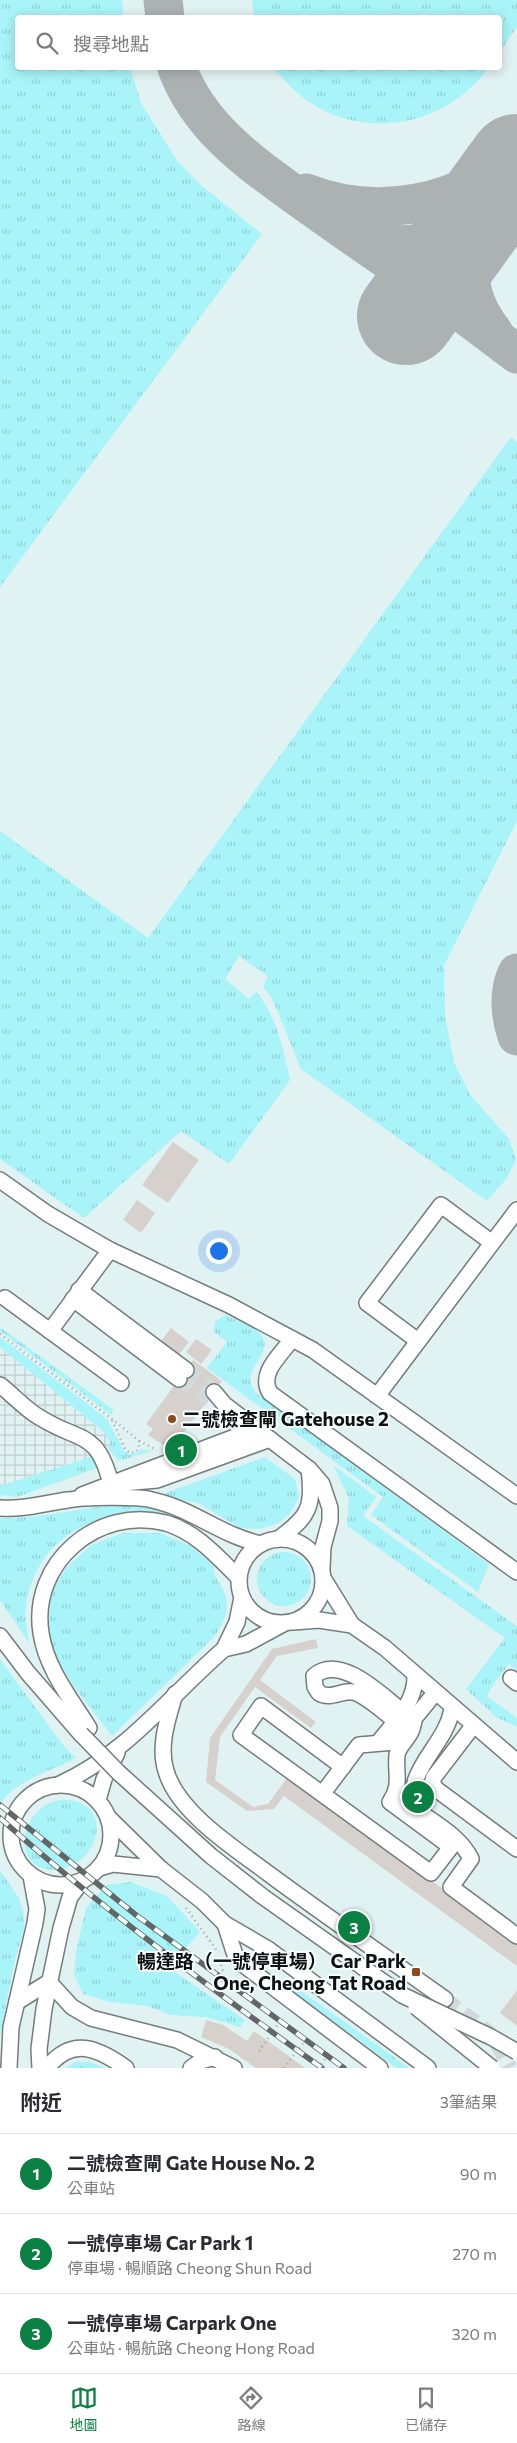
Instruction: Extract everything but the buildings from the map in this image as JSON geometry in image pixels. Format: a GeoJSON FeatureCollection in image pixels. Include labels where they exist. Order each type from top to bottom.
{"type":"FeatureCollection","features":[{"type":"Feature","properties":{"kind":"street"},"geometry":{"type":"LineString","coordinates":[[0,1180],[48,1214],[110,1250],[229,1304],[313,1350],[517,1496]]}},
{"type":"Feature","properties":{"kind":"street"},"geometry":{"type":"LineString","coordinates":[[418,1341],[367,1303],[441,1206],[491,1242]]}},
{"type":"Feature","properties":{"kind":"street"},"geometry":{"type":"LineString","coordinates":[[377,1396],[491,1242],[515,1217]]}},
{"type":"Feature","properties":{"kind":"street"},"geometry":{"type":"LineString","coordinates":[[50,1330],[110,1250]]}},
{"type":"Feature","properties":{"kind":"street"},"geometry":{"type":"LineString","coordinates":[[76,1295],[182,1375]]}},
{"type":"Feature","properties":{"kind":"street"},"geometry":{"type":"LineString","coordinates":[[5,1298],[121,1383]]}},
{"type":"Feature","properties":{"kind":"street"},"geometry":{"type":"LineString","coordinates":[[292,1339],[266,1375],[266,1386],[270,1393],[517,1572]]}},
{"type":"Feature","properties":{"kind":"street"},"geometry":{"type":"LineString","coordinates":[[0,1385],[38,1417],[92,1443],[101,1452],[111,1484]]}},
{"type":"Feature","properties":{"kind":"street"},"geometry":{"type":"LineString","coordinates":[[211,1396],[270,1438],[309,1469],[322,1484],[330,1508],[330,1521],[322,1547],[323,1574],[321,1596],[317,1604],[302,1618],[246,1644],[224,1650]]}},
{"type":"Feature","properties":{"kind":"street"},"geometry":{"type":"LineString","coordinates":[[0,1508],[35,1506],[71,1499],[256,1429]]}},
{"type":"Feature","properties":{"kind":"street"},"geometry":{"type":"LineString","coordinates":[[111,1484],[157,1480],[270,1438]]}},
{"type":"Feature","properties":{"kind":"street"},"geometry":{"type":"LineString","coordinates":[[309,1469],[312,1493],[308,1510],[296,1526],[278,1539],[261,1544],[243,1561],[238,1577],[242,1597],[249,1610],[264,1620],[288,1623],[319,1620],[352,1625]]}},
{"type":"Feature","properties":{"kind":"street"},"geometry":{"type":"LineString","coordinates":[[71,1499],[151,1499],[186,1511],[237,1538],[261,1544]]}},
{"type":"Feature","properties":{"kind":"street"},"geometry":{"type":"LineString","coordinates":[[85,1731],[48,1660],[41,1634],[40,1612],[44,1589],[58,1561],[72,1545],[91,1532],[112,1524],[134,1520],[155,1521],[178,1528],[200,1540],[238,1577]]}},
{"type":"Feature","properties":{"kind":"street"},"geometry":{"type":"LineString","coordinates":[[278,1539],[291,1540],[304,1545],[315,1555],[323,1574],[352,1625],[385,1648],[452,1708],[517,1762]]}},
{"type":"Feature","properties":{"kind":"street"},"geometry":{"type":"LineString","coordinates":[[82,1881],[55,1885],[31,1876],[21,1866],[14,1854],[11,1833],[15,1813],[34,1792],[83,1774],[120,1748],[175,1694],[224,1650],[236,1622],[242,1597]]}},
{"type":"Feature","properties":{"kind":"street"},"geometry":{"type":"LineString","coordinates":[[0,1636],[28,1674],[85,1731],[119,1773],[211,1856],[262,1896],[402,1995],[449,2036],[492,2068]]}},
{"type":"Feature","properties":{"kind":"street"},"geometry":{"type":"LineString","coordinates":[[343,1767],[261,1706],[241,1735],[431,1873],[451,1847],[390,1802],[397,1792],[397,1753],[413,1731],[404,1720],[359,1678],[345,1671],[329,1669],[319,1672],[314,1676],[315,1688],[318,1693],[329,1696],[344,1692],[358,1694],[404,1720]]}},
{"type":"Feature","properties":{"kind":"street"},"geometry":{"type":"LineString","coordinates":[[323,1793],[359,1745],[395,1742],[414,1692],[415,1675]]}},
{"type":"Feature","properties":{"kind":"street"},"geometry":{"type":"LineString","coordinates":[[404,1720],[435,1693]]}},
{"type":"Feature","properties":{"kind":"street"},"geometry":{"type":"LineString","coordinates":[[175,1694],[168,1716],[163,1759],[172,1785],[188,1806],[225,1840],[303,1899],[445,1999]]}},
{"type":"Feature","properties":{"kind":"street"},"geometry":{"type":"LineString","coordinates":[[452,1708],[447,1729],[416,1778],[412,1798],[414,1808],[466,1848],[471,1859],[450,1887],[517,1936]]}},
{"type":"Feature","properties":{"kind":"street"},"geometry":{"type":"LineString","coordinates":[[473,1726],[434,1777],[432,1783],[436,1789],[517,1849]]}},
{"type":"Feature","properties":{"kind":"street"},"geometry":{"type":"LineString","coordinates":[[98,1800],[104,1779],[120,1748]]}},
{"type":"Feature","properties":{"kind":"street"},"geometry":{"type":"LineString","coordinates":[[60,1784],[74,1786],[98,1800],[109,1818],[161,1868],[202,1901],[225,1924],[260,1944],[428,2068]]}},
{"type":"Feature","properties":{"kind":"street"},"geometry":{"type":"LineString","coordinates":[[99,1868],[109,1849],[111,1839],[109,1818]]}},
{"type":"Feature","properties":{"kind":"street"},"geometry":{"type":"LineString","coordinates":[[40,2068],[39,2049],[49,1982],[70,1897],[82,1881],[99,1868],[113,1864],[161,1868]]}},
{"type":"Feature","properties":{"kind":"street"},"geometry":{"type":"LineString","coordinates":[[9,2068],[11,2027],[36,1923],[35,1894],[31,1876]]}},
{"type":"Feature","properties":{"kind":"street"},"geometry":{"type":"LineString","coordinates":[[225,1924],[235,1955],[244,1965],[380,2068]]}},
{"type":"Feature","properties":{"kind":"street"},"geometry":{"type":"LineString","coordinates":[[17,2002],[49,1982]]}},
{"type":"Feature","properties":{"kind":"street"},"geometry":{"type":"LineString","coordinates":[[49,1982],[72,2007],[91,2018],[177,2040],[234,2068]]}},
{"type":"Feature","properties":{"kind":"street"},"geometry":{"type":"LineString","coordinates":[[402,1995],[482,2032],[517,2052]]}},
{"type":"Feature","properties":{"kind":"street"},"geometry":{"type":"LineString","coordinates":[[47,2068],[62,2055],[74,2049],[87,2047],[104,2053],[126,2068]]}},
{"type":"Feature","properties":{"kind":"street"},"geometry":{"type":"LineString","coordinates":[[191,2068],[202,2061],[215,2057]]}},
{"type":"Feature","properties":{"kind":"path"},"geometry":{"type":"LineString","coordinates":[[0,1334],[139,1441],[157,1450]]}},
{"type":"Feature","properties":{"kind":"path"},"geometry":{"type":"LineString","coordinates":[[112,1420],[125,1450],[130,1453],[136,1452],[139,1447],[139,1441]]}},
{"type":"Feature","properties":{"kind":"path"},"geometry":{"type":"LineString","coordinates":[[184,1907],[217,1951],[225,1979]]}},
{"type":"Feature","properties":{"kind":"path"},"geometry":{"type":"LineString","coordinates":[[259,2051],[278,2024]]}},
{"type":"Feature","properties":{"kind":"path"},"geometry":{"type":"LineString","coordinates":[[284,2068],[304,2042]]}},
{"type":"Feature","properties":{"kind":"path"},"geometry":{"type":"LineString","coordinates":[[318,2068],[326,2058]]}},
{"type":"Feature","properties":{"kind":"shaded area"},"geometry":{"type":"Polygon","coordinates":[[[0,0],[517,0],[517,2068],[0,2068],[0,0]]]}},
{"type":"Feature","properties":{"kind":"shaded area"},"geometry":{"type":"Polygon","coordinates":[[[0,1347],[104,1432],[111,1445],[94,1456],[0,1486],[0,1347]]]}},
{"type":"Feature","properties":{"kind":"green space"},"geometry":{"type":"Polygon","coordinates":[[[0,0],[122,0],[123,15],[15,15],[15,70],[131,70],[141,103],[178,162],[202,186],[262,234],[0,587],[0,0]]]}},
{"type":"Feature","properties":{"kind":"green space"},"geometry":{"type":"Polygon","coordinates":[[[252,0],[517,0],[517,27],[502,48],[502,15],[254,15],[252,0]]]}},
{"type":"Feature","properties":{"kind":"green space"},"geometry":{"type":"Polygon","coordinates":[[[277,70],[486,70],[466,92],[440,109],[411,120],[381,124],[351,120],[323,110],[297,93],[277,70]]]}},
{"type":"Feature","properties":{"kind":"green space"},"geometry":{"type":"Polygon","coordinates":[[[511,437],[517,442],[517,821],[444,965],[445,1016],[454,1063],[471,1096],[509,1139],[516,1159],[507,1178],[487,1201],[301,1069],[278,1012],[270,995],[263,987],[268,976],[239,956],[225,979],[249,999],[256,992],[263,1001],[278,1033],[290,1080],[229,1164],[181,1131],[84,1218],[0,1159],[0,831],[148,938],[511,437]]]}},
{"type":"Feature","properties":{"kind":"green space"},"geometry":{"type":"Polygon","coordinates":[[[225,1315],[257,1331],[264,1340],[263,1353],[250,1377],[251,1385],[257,1394],[489,1564],[478,1592],[371,1515],[383,1497],[207,1368],[227,1342],[214,1332],[215,1322],[225,1315]]]}},
{"type":"Feature","properties":{"kind":"green space"},"geometry":{"type":"Polygon","coordinates":[[[0,1327],[114,1410],[111,1415],[0,1331],[0,1327]]]}},
{"type":"Feature","properties":{"kind":"green space"},"geometry":{"type":"Polygon","coordinates":[[[0,1337],[107,1419],[124,1451],[130,1454],[137,1453],[141,1449],[151,1451],[119,1461],[107,1448],[111,1445],[104,1432],[0,1347],[0,1337]]]}},
{"type":"Feature","properties":{"kind":"green space"},"geometry":{"type":"Polygon","coordinates":[[[94,1456],[97,1468],[17,1497],[0,1495],[0,1486],[94,1456]]]}},
{"type":"Feature","properties":{"kind":"green space"},"geometry":{"type":"Polygon","coordinates":[[[265,1457],[295,1479],[299,1497],[290,1514],[279,1523],[260,1529],[240,1528],[198,1503],[160,1495],[265,1457]]]}},
{"type":"Feature","properties":{"kind":"green space"},"geometry":{"type":"Polygon","coordinates":[[[333,1465],[376,1497],[363,1516],[517,1626],[517,1670],[509,1664],[494,1683],[487,1696],[517,1718],[517,1727],[496,1717],[466,1689],[505,1638],[347,1526],[349,1498],[333,1465]]]}},
{"type":"Feature","properties":{"kind":"green space"},"geometry":{"type":"Polygon","coordinates":[[[122,1505],[157,1509],[186,1522],[184,1525],[150,1513],[129,1513],[96,1521],[66,1536],[44,1558],[30,1588],[26,1605],[29,1643],[0,1600],[0,1518],[31,1517],[122,1505]]]}},
{"type":"Feature","properties":{"kind":"green space"},"geometry":{"type":"Polygon","coordinates":[[[123,1533],[160,1533],[189,1545],[214,1566],[215,1575],[225,1594],[227,1608],[224,1621],[212,1639],[112,1736],[75,1688],[61,1666],[50,1642],[49,1613],[51,1592],[66,1568],[91,1545],[123,1533]]]}},
{"type":"Feature","properties":{"kind":"green space"},"geometry":{"type":"Polygon","coordinates":[[[284,1552],[294,1554],[303,1560],[309,1569],[311,1579],[309,1589],[303,1598],[294,1604],[284,1606],[274,1604],[265,1598],[259,1589],[257,1579],[259,1569],[265,1560],[274,1554],[284,1552]]]}},
{"type":"Feature","properties":{"kind":"green space"},"geometry":{"type":"Polygon","coordinates":[[[0,1659],[62,1744],[76,1758],[23,1783],[13,1790],[0,1805],[0,1659]]]}},
{"type":"Feature","properties":{"kind":"green space"},"geometry":{"type":"Polygon","coordinates":[[[71,1800],[86,1806],[94,1817],[97,1829],[94,1842],[76,1864],[62,1869],[46,1869],[34,1863],[27,1854],[24,1842],[27,1829],[33,1817],[42,1807],[55,1801],[71,1800]]]}},
{"type":"Feature","properties":{"kind":"green space"},"geometry":{"type":"Polygon","coordinates":[[[0,1870],[19,1898],[24,1915],[24,1928],[14,1964],[0,2036],[0,1870]]]}},
{"type":"Feature","properties":{"kind":"green space"},"geometry":{"type":"Polygon","coordinates":[[[131,1882],[167,1896],[200,1932],[169,1968],[245,2020],[240,2027],[206,2017],[170,2015],[148,2006],[110,2002],[83,1994],[74,1974],[76,1952],[86,1908],[106,1885],[131,1882]]]}},
{"type":"Feature","properties":{"kind":"green space"},"geometry":{"type":"Polygon","coordinates":[[[290,1983],[409,2068],[397,2068],[287,1987],[290,1983]]]}},
{"type":"Feature","properties":{"kind":"green space"},"geometry":{"type":"Polygon","coordinates":[[[75,2062],[90,2062],[105,2068],[65,2068],[75,2062]]]}},
{"type":"Feature","properties":{"kind":"taxiway"},"geometry":{"type":"LineString","coordinates":[[163,0],[165,15]]}},
{"type":"Feature","properties":{"kind":"taxiway"},"geometry":{"type":"LineString","coordinates":[[178,70],[187,90],[199,109],[213,127],[246,158],[517,354]]}},
{"type":"Feature","properties":{"kind":"taxiway"},"geometry":{"type":"LineString","coordinates":[[306,193],[333,201],[361,206],[417,203],[444,196],[470,185],[495,171],[517,153]]}},
{"type":"Feature","properties":{"kind":"taxiway"},"geometry":{"type":"LineString","coordinates":[[494,333],[479,310],[472,288],[470,267],[473,247],[480,227],[515,166]]}},
{"type":"Feature","properties":{"kind":"taxiway"},"geometry":{"type":"LineString","coordinates":[[361,238],[398,245],[432,240],[448,234],[463,225],[489,200]]}},
{"type":"Feature","properties":{"kind":"taxiway"},"geometry":{"type":"LineString","coordinates":[[517,973],[511,996],[513,1020],[517,1036]]}},
{"type":"Feature","properties":{"kind":"runway"},"geometry":{"type":"LineString","coordinates":[[406,316],[517,163]]}},
{"type":"Feature","properties":{"kind":"tunnel"},"geometry":{"type":"LineString","coordinates":[[186,1370],[214,1392]]}},
{"type":"Feature","properties":{"kind":"tunnel"},"geometry":{"type":"LineString","coordinates":[[179,1379],[209,1400]]}},
{"type":"Feature","properties":{"kind":"tunnel"},"geometry":{"type":"LineString","coordinates":[[445,1999],[487,2031],[496,2042],[510,2068]]}},
{"type":"Feature","properties":{"kind":"railway"},"geometry":{"type":"LineString","coordinates":[[0,1805],[136,1915],[344,2068]]}},
{"type":"Feature","properties":{"kind":"railway"},"geometry":{"type":"LineString","coordinates":[[0,1818],[118,1916],[322,2068]]}},
{"type":"Feature","properties":{"kind":"place","name":"二號檢查閘 Gatehouse 2"},"geometry":{"type":"Point","coordinates":[172,1419]}},
{"type":"Feature","properties":{"kind":"place","name":"二號檢查閘 Gate House No. 2"},"geometry":{"type":"Point","coordinates":[181,1450]}},
{"type":"Feature","properties":{"kind":"place","name":"一號停車場 Car Park 1"},"geometry":{"type":"Point","coordinates":[418,1797]}},
{"type":"Feature","properties":{"kind":"place","name":"一號停車場 Carpark One"},"geometry":{"type":"Point","coordinates":[354,1927]}},
{"type":"Feature","properties":{"kind":"place","name":"暢達路（一號停車場） Car Park One, Cheong Tat Road"},"geometry":{"type":"Point","coordinates":[416,1972]}}]}
